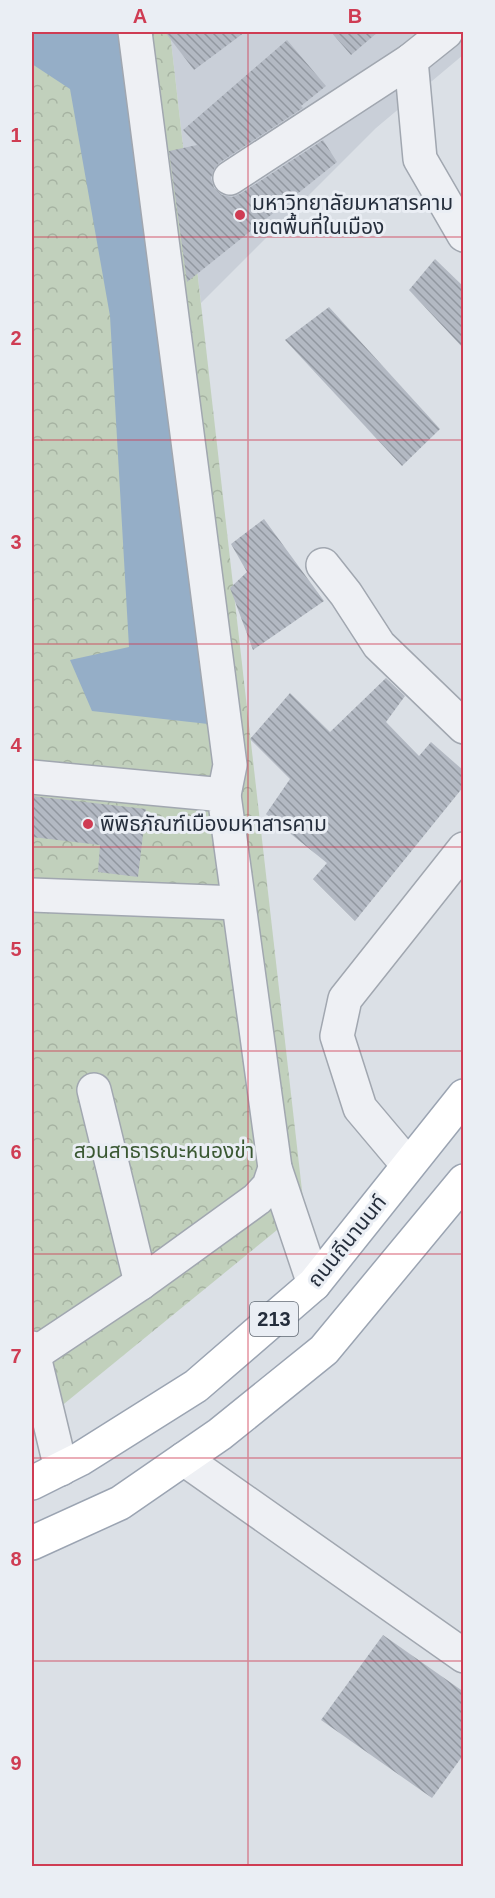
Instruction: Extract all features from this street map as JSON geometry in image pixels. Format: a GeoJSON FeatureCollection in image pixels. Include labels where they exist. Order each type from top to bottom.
{"type":"FeatureCollection","features":[{"type":"Feature","properties":{"kind":"main road","name":"ถนนถีนานนท์"},"geometry":{"type":"LineString","coordinates":[[32,1483],[61,1468],[196,1386],[314,1284],[464,1096]]}},
{"type":"Feature","properties":{"kind":"main road","name":"213"},"geometry":{"type":"LineString","coordinates":[[32,1543],[120,1503],[220,1434],[324,1350],[464,1181]]}},
{"type":"Feature","properties":{"kind":"street"},"geometry":{"type":"LineString","coordinates":[[135,32],[230,765],[224,795],[275,1168],[314,1284]]}},
{"type":"Feature","properties":{"kind":"street"},"geometry":{"type":"LineString","coordinates":[[230,178],[411,60],[446,32]]}},
{"type":"Feature","properties":{"kind":"street"},"geometry":{"type":"LineString","coordinates":[[411,60],[420,159],[464,235]]}},
{"type":"Feature","properties":{"kind":"street"},"geometry":{"type":"LineString","coordinates":[[323,565],[346,594],[380,645],[464,727]]}},
{"type":"Feature","properties":{"kind":"street"},"geometry":{"type":"LineString","coordinates":[[32,777],[224,795]]}},
{"type":"Feature","properties":{"kind":"street"},"geometry":{"type":"LineString","coordinates":[[408,1165],[360,1108],[337,1036],[345,999],[464,849]]}},
{"type":"Feature","properties":{"kind":"street"},"geometry":{"type":"LineString","coordinates":[[32,895],[238,903]]}},
{"type":"Feature","properties":{"kind":"street"},"geometry":{"type":"LineString","coordinates":[[94,1090],[141,1283]]}},
{"type":"Feature","properties":{"kind":"street"},"geometry":{"type":"LineString","coordinates":[[61,1468],[32,1352],[141,1283],[257,1199],[269,1186],[275,1168]]}},
{"type":"Feature","properties":{"kind":"street"},"geometry":{"type":"LineString","coordinates":[[184,1459],[464,1656]]}},
{"type":"Feature","properties":{"kind":"shaded area","name":"มหาวิทยาลัยมหาสารคาม เขตพื้นที่ในเมือง"},"geometry":{"type":"Polygon","coordinates":[[[170,32],[463,32],[463,55],[376,128],[201,303],[170,32]]]}},
{"type":"Feature","properties":{"kind":"green space","name":"สวนสาธารณะหนองข่า"},"geometry":{"type":"Polygon","coordinates":[[[32,32],[170,32],[304,1208],[32,1430],[32,32]]]}},
{"type":"Feature","properties":{"kind":"water"},"geometry":{"type":"Polygon","coordinates":[[[32,32],[138,32],[217,725],[92,711],[70,660],[129,647],[110,316],[70,89],[32,64],[32,32]]]}},
{"type":"Feature","properties":{"kind":"building"},"geometry":{"type":"Polygon","coordinates":[[[165,32],[245,32],[194,70],[165,32]]]}},
{"type":"Feature","properties":{"kind":"building"},"geometry":{"type":"Polygon","coordinates":[[[331,32],[378,32],[351,55],[331,32]]]}},
{"type":"Feature","properties":{"kind":"building"},"geometry":{"type":"Polygon","coordinates":[[[287,40],[326,86],[301,106],[303,108],[219,163],[211,178],[214,188],[222,195],[232,197],[240,194],[323,140],[337,162],[187,282],[169,151],[197,145],[183,130],[287,40]]]}},
{"type":"Feature","properties":{"kind":"building"},"geometry":{"type":"Polygon","coordinates":[[[435,259],[464,287],[464,349],[409,290],[435,259]]]}},
{"type":"Feature","properties":{"kind":"building"},"geometry":{"type":"Polygon","coordinates":[[[329,307],[440,429],[402,466],[285,340],[329,307]]]}},
{"type":"Feature","properties":{"kind":"building"},"geometry":{"type":"Polygon","coordinates":[[[264,519],[324,601],[253,650],[230,588],[247,572],[231,544],[264,519]]]}},
{"type":"Feature","properties":{"kind":"building"},"geometry":{"type":"Polygon","coordinates":[[[386,678],[405,696],[386,722],[419,756],[431,742],[464,771],[464,786],[355,921],[313,879],[327,863],[266,814],[290,779],[250,739],[290,693],[330,732],[386,678]]]}},
{"type":"Feature","properties":{"kind":"building","name":"พิพิธภัณฑ์เมืองมหาสารคาม"},"geometry":{"type":"Polygon","coordinates":[[[32,796],[146,809],[138,877],[98,872],[100,845],[32,837],[32,796]]]}},
{"type":"Feature","properties":{"kind":"building"},"geometry":{"type":"Polygon","coordinates":[[[383,1635],[464,1692],[464,1754],[432,1798],[321,1720],[383,1635]]]}},
{"type":"Feature","properties":{"kind":"place","name":"มหาวิทยาลัยมหาสารคาม เขตพื้นที่ในเมือง"},"geometry":{"type":"Point","coordinates":[240,215]}},
{"type":"Feature","properties":{"kind":"place","name":"พิพิธภัณฑ์เมืองมหาสารคาม"},"geometry":{"type":"Point","coordinates":[88,824]}}]}
